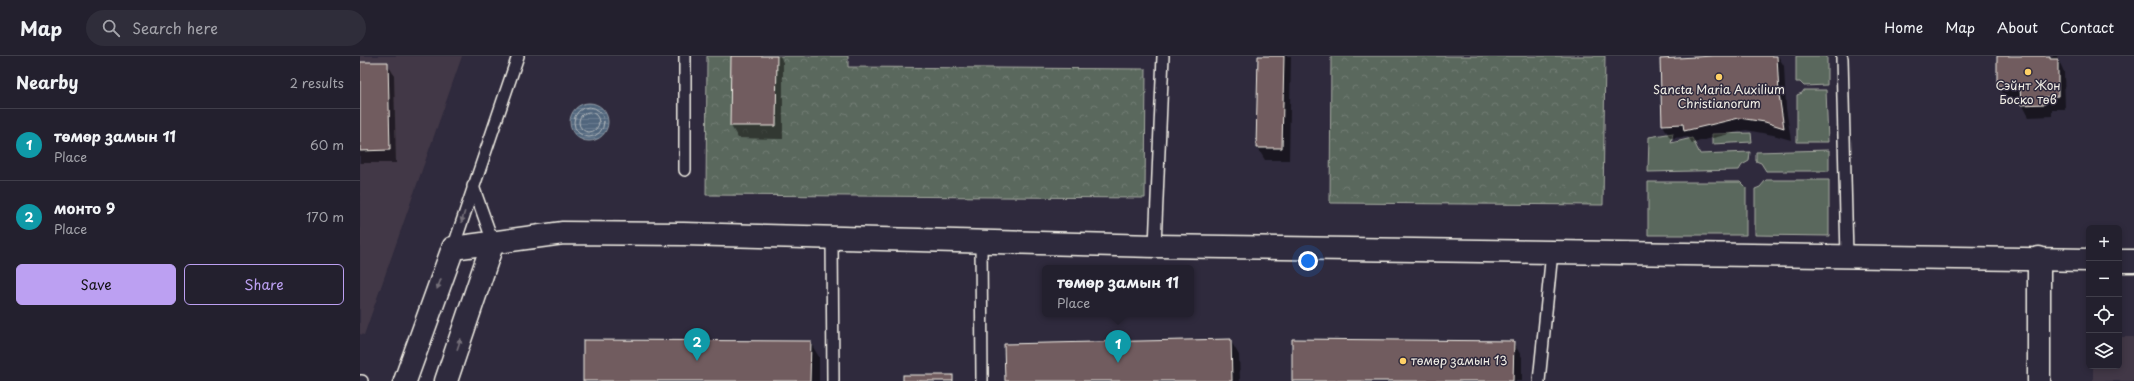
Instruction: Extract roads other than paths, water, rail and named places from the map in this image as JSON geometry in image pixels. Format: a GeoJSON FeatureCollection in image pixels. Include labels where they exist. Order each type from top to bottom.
{"type":"FeatureCollection","features":[{"type":"Feature","properties":{"kind":"street"},"geometry":{"type":"LineString","coordinates":[[405,381],[453,248],[563,233],[1155,246],[2086,260]]}},
{"type":"Feature","properties":{"kind":"street"},"geometry":{"type":"LineString","coordinates":[[446,381],[494,242]]}},
{"type":"Feature","properties":{"kind":"street"},"geometry":{"type":"LineString","coordinates":[[2038,258],[2039,381]]}},
{"type":"Feature","properties":{"kind":"street"},"geometry":{"type":"LineString","coordinates":[[2122,261],[2134,262]]}},
{"type":"Feature","properties":{"kind":"lane"},"geometry":{"type":"LineString","coordinates":[[453,248],[518,56]]}},
{"type":"Feature","properties":{"kind":"lane"},"geometry":{"type":"LineString","coordinates":[[685,56],[685,170]]}},
{"type":"Feature","properties":{"kind":"lane"},"geometry":{"type":"LineString","coordinates":[[1155,246],[1163,56]]}},
{"type":"Feature","properties":{"kind":"lane"},"geometry":{"type":"LineString","coordinates":[[1842,58],[1847,256]]}},
{"type":"Feature","properties":{"kind":"lane"},"geometry":{"type":"LineString","coordinates":[[474,186],[494,242]]}},
{"type":"Feature","properties":{"kind":"lane"},"geometry":{"type":"LineString","coordinates":[[832,238],[833,381]]}},
{"type":"Feature","properties":{"kind":"lane"},"geometry":{"type":"LineString","coordinates":[[981,242],[982,381]]}},
{"type":"Feature","properties":{"kind":"lane"},"geometry":{"type":"LineString","coordinates":[[1539,381],[1552,252]]}},
{"type":"Feature","properties":{"kind":"water"},"geometry":{"type":"Polygon","coordinates":[[[585,103],[593,103],[603,108],[607,115],[607,129],[603,136],[593,141],[585,141],[575,136],[573,133],[570,126],[570,118],[575,108],[578,106],[585,103]]]}},
{"type":"Feature","properties":{"kind":"place","name":"Сэйнт Жон Боско төв"},"geometry":{"type":"Point","coordinates":[2028,72]}},
{"type":"Feature","properties":{"kind":"place","name":"Sancta Maria Auxilium Christianorum"},"geometry":{"type":"Point","coordinates":[1719,77]}},
{"type":"Feature","properties":{"kind":"place","name":"монто 9"},"geometry":{"type":"Point","coordinates":[697,361]}},
{"type":"Feature","properties":{"kind":"place","name":"төмөр замын 13"},"geometry":{"type":"Point","coordinates":[1403,361]}},
{"type":"Feature","properties":{"kind":"place","name":"төмөр замын 11"},"geometry":{"type":"Point","coordinates":[1118,363]}}]}
